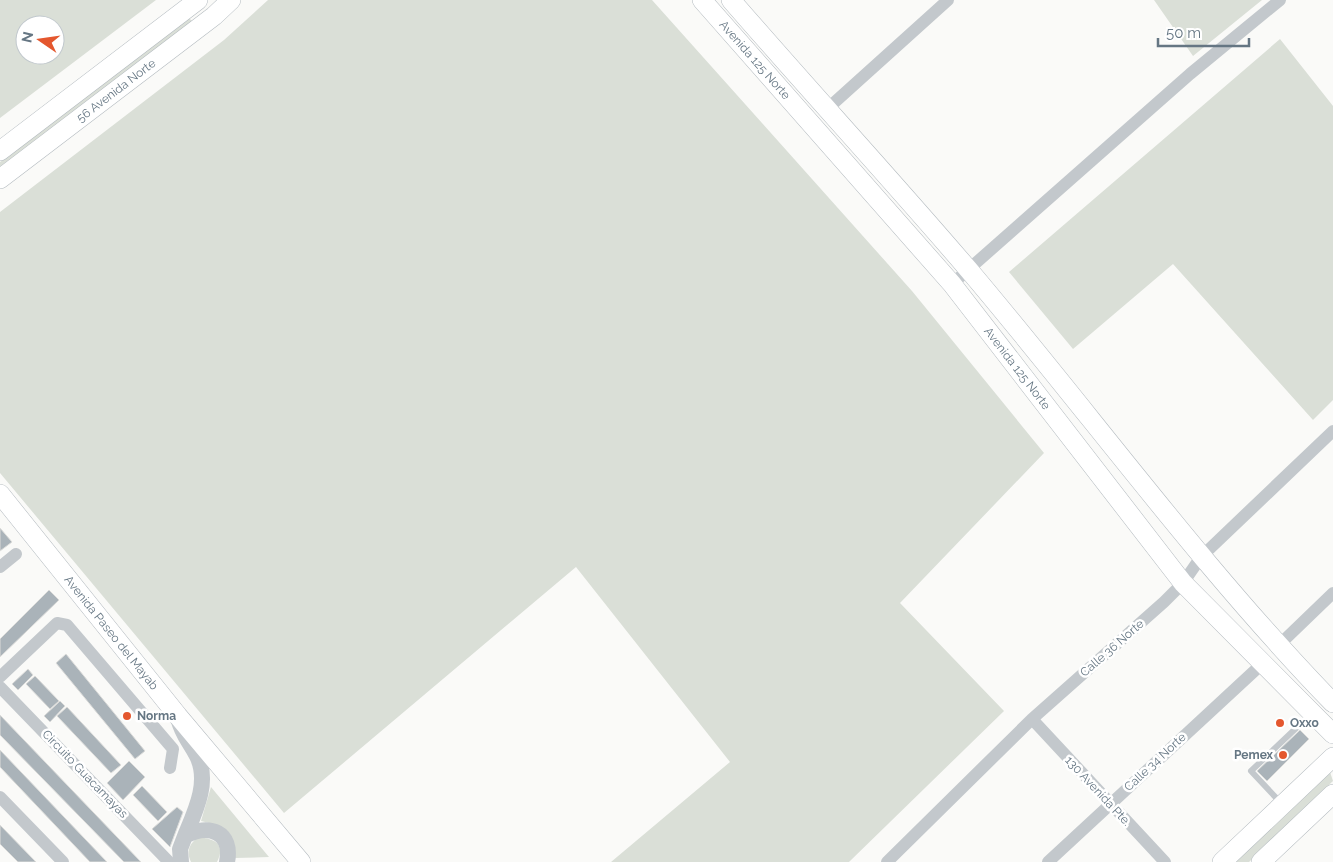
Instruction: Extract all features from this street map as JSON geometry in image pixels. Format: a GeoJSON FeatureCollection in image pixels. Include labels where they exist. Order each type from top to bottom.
{"type":"FeatureCollection","features":[{"type":"Feature","properties":{"kind":"main road","name":"56 Avenida Norte"},"geometry":{"type":"LineString","coordinates":[[0,152],[199,0]]}},
{"type":"Feature","properties":{"kind":"main road","name":"56 Avenida Norte"},"geometry":{"type":"LineString","coordinates":[[0,179],[214,16],[231,0]]}},
{"type":"Feature","properties":{"kind":"main road","name":"Avenida 125 Norte"},"geometry":{"type":"LineString","coordinates":[[731,0],[968,269],[1201,557],[1278,646],[1333,703]]}},
{"type":"Feature","properties":{"kind":"main road","name":"Avenida 125 Norte"},"geometry":{"type":"LineString","coordinates":[[704,1],[952,284],[1183,583],[1333,734]]}},
{"type":"Feature","properties":{"kind":"main road","name":"Avenida Paseo del Mayab"},"geometry":{"type":"LineString","coordinates":[[0,494],[178,716],[301,862]]}},
{"type":"Feature","properties":{"kind":"main road"},"geometry":{"type":"LineString","coordinates":[[1222,862],[1333,757]]}},
{"type":"Feature","properties":{"kind":"main road"},"geometry":{"type":"LineString","coordinates":[[1261,862],[1333,794]]}},
{"type":"Feature","properties":{"kind":"street"},"geometry":{"type":"LineString","coordinates":[[199,0],[214,16]]}},
{"type":"Feature","properties":{"kind":"street"},"geometry":{"type":"LineString","coordinates":[[826,110],[948,0]]}},
{"type":"Feature","properties":{"kind":"street"},"geometry":{"type":"LineString","coordinates":[[952,284],[1190,74],[1280,0]]}},
{"type":"Feature","properties":{"kind":"street","name":"Calle 36 Norte"},"geometry":{"type":"LineString","coordinates":[[887,862],[1032,719],[1183,583],[1201,557],[1333,431]]}},
{"type":"Feature","properties":{"kind":"street"},"geometry":{"type":"LineString","coordinates":[[0,567],[16,554]]}},
{"type":"Feature","properties":{"kind":"street"},"geometry":{"type":"LineString","coordinates":[[1278,646],[1333,593]]}},
{"type":"Feature","properties":{"kind":"street"},"geometry":{"type":"LineString","coordinates":[[0,677],[57,623],[67,625],[173,749],[170,768]]}},
{"type":"Feature","properties":{"kind":"street","name":"Calle 34 Norte"},"geometry":{"type":"LineString","coordinates":[[1048,862],[1262,663]]}},
{"type":"Feature","properties":{"kind":"street","name":"Circuito Guacamayas"},"geometry":{"type":"LineString","coordinates":[[0,687],[177,861]]}},
{"type":"Feature","properties":{"kind":"street"},"geometry":{"type":"LineString","coordinates":[[177,861],[201,794],[202,770],[197,756],[182,734],[178,716]]}},
{"type":"Feature","properties":{"kind":"street","name":"130 Avenida Pte."},"geometry":{"type":"LineString","coordinates":[[1032,719],[1165,862]]}},
{"type":"Feature","properties":{"kind":"street"},"geometry":{"type":"LineString","coordinates":[[0,797],[63,862]]}},
{"type":"Feature","properties":{"kind":"street"},"geometry":{"type":"LineString","coordinates":[[185,836],[204,829],[220,835],[228,848],[227,862]]}},
{"type":"Feature","properties":{"kind":"lane"},"geometry":{"type":"LineString","coordinates":[[1282,804],[1251,770],[1313,713]]}},
{"type":"Feature","properties":{"kind":"shaded area"},"geometry":{"type":"Polygon","coordinates":[[[0,0],[156,0],[0,118],[0,0]]]}},
{"type":"Feature","properties":{"kind":"shaded area"},"geometry":{"type":"Polygon","coordinates":[[[268,0],[652,0],[912,291],[1044,453],[900,603],[1004,711],[849,862],[611,862],[730,762],[576,567],[284,813],[0,473],[0,212],[224,40],[268,0]]]}},
{"type":"Feature","properties":{"kind":"shaded area"},"geometry":{"type":"Polygon","coordinates":[[[1154,0],[1262,0],[1193,56],[1154,0]]]}},
{"type":"Feature","properties":{"kind":"shaded area"},"geometry":{"type":"Polygon","coordinates":[[[189,18],[192,21],[0,169],[0,162],[189,18]]]}},
{"type":"Feature","properties":{"kind":"shaded area"},"geometry":{"type":"Polygon","coordinates":[[[1280,39],[1333,106],[1333,400],[1313,420],[1173,264],[1073,349],[1009,272],[1280,39]]]}},
{"type":"Feature","properties":{"kind":"shaded area"},"geometry":{"type":"Polygon","coordinates":[[[1330,772],[1333,781],[1249,862],[1235,862],[1330,772]]]}},
{"type":"Feature","properties":{"kind":"shaded area"},"geometry":{"type":"Polygon","coordinates":[[[211,787],[269,857],[235,858],[213,824],[201,821],[211,787]]]}},
{"type":"Feature","properties":{"kind":"shaded area"},"geometry":{"type":"Polygon","coordinates":[[[199,837],[210,839],[217,844],[220,851],[217,862],[191,862],[189,848],[199,837]]]}},
{"type":"Feature","properties":{"kind":"building"},"geometry":{"type":"Polygon","coordinates":[[[0,528],[12,542],[0,551],[0,528]]]}},
{"type":"Feature","properties":{"kind":"building"},"geometry":{"type":"Polygon","coordinates":[[[49,590],[59,600],[0,657],[0,639],[49,590]]]}},
{"type":"Feature","properties":{"kind":"building"},"geometry":{"type":"Polygon","coordinates":[[[66,654],[145,751],[135,759],[56,663],[66,654]]]}},
{"type":"Feature","properties":{"kind":"building"},"geometry":{"type":"Polygon","coordinates":[[[28,669],[33,675],[18,690],[12,684],[28,669]]]}},
{"type":"Feature","properties":{"kind":"building"},"geometry":{"type":"Polygon","coordinates":[[[35,676],[59,701],[50,709],[26,684],[35,676]]]}},
{"type":"Feature","properties":{"kind":"building"},"geometry":{"type":"Polygon","coordinates":[[[60,701],[65,706],[50,722],[44,716],[60,701]]]}},
{"type":"Feature","properties":{"kind":"building"},"geometry":{"type":"Polygon","coordinates":[[[67,707],[121,765],[111,773],[57,716],[67,707]]]}},
{"type":"Feature","properties":{"kind":"building"},"geometry":{"type":"Polygon","coordinates":[[[0,715],[141,862],[124,862],[0,735],[0,715]]]}},
{"type":"Feature","properties":{"kind":"building","name":"Pemex"},"geometry":{"type":"Polygon","coordinates":[[[1300,730],[1309,739],[1267,781],[1257,771],[1300,730]]]}},
{"type":"Feature","properties":{"kind":"building"},"geometry":{"type":"Polygon","coordinates":[[[0,750],[107,862],[90,862],[0,767],[0,750]]]}},
{"type":"Feature","properties":{"kind":"building"},"geometry":{"type":"Polygon","coordinates":[[[129,761],[145,777],[123,800],[107,783],[129,761]]]}},
{"type":"Feature","properties":{"kind":"building"},"geometry":{"type":"Polygon","coordinates":[[[142,786],[167,812],[158,821],[133,795],[142,786]]]}},
{"type":"Feature","properties":{"kind":"building"},"geometry":{"type":"Polygon","coordinates":[[[177,807],[183,812],[170,847],[152,829],[177,807]]]}},
{"type":"Feature","properties":{"kind":"building"},"geometry":{"type":"Polygon","coordinates":[[[0,825],[36,862],[18,862],[0,844],[0,825]]]}},
{"type":"Feature","properties":{"kind":"place","name":"Norma"},"geometry":{"type":"Point","coordinates":[127,716]}},
{"type":"Feature","properties":{"kind":"place","name":"Oxxo"},"geometry":{"type":"Point","coordinates":[1280,723]}},
{"type":"Feature","properties":{"kind":"place","name":"Pemex"},"geometry":{"type":"Point","coordinates":[1283,755]}}]}
